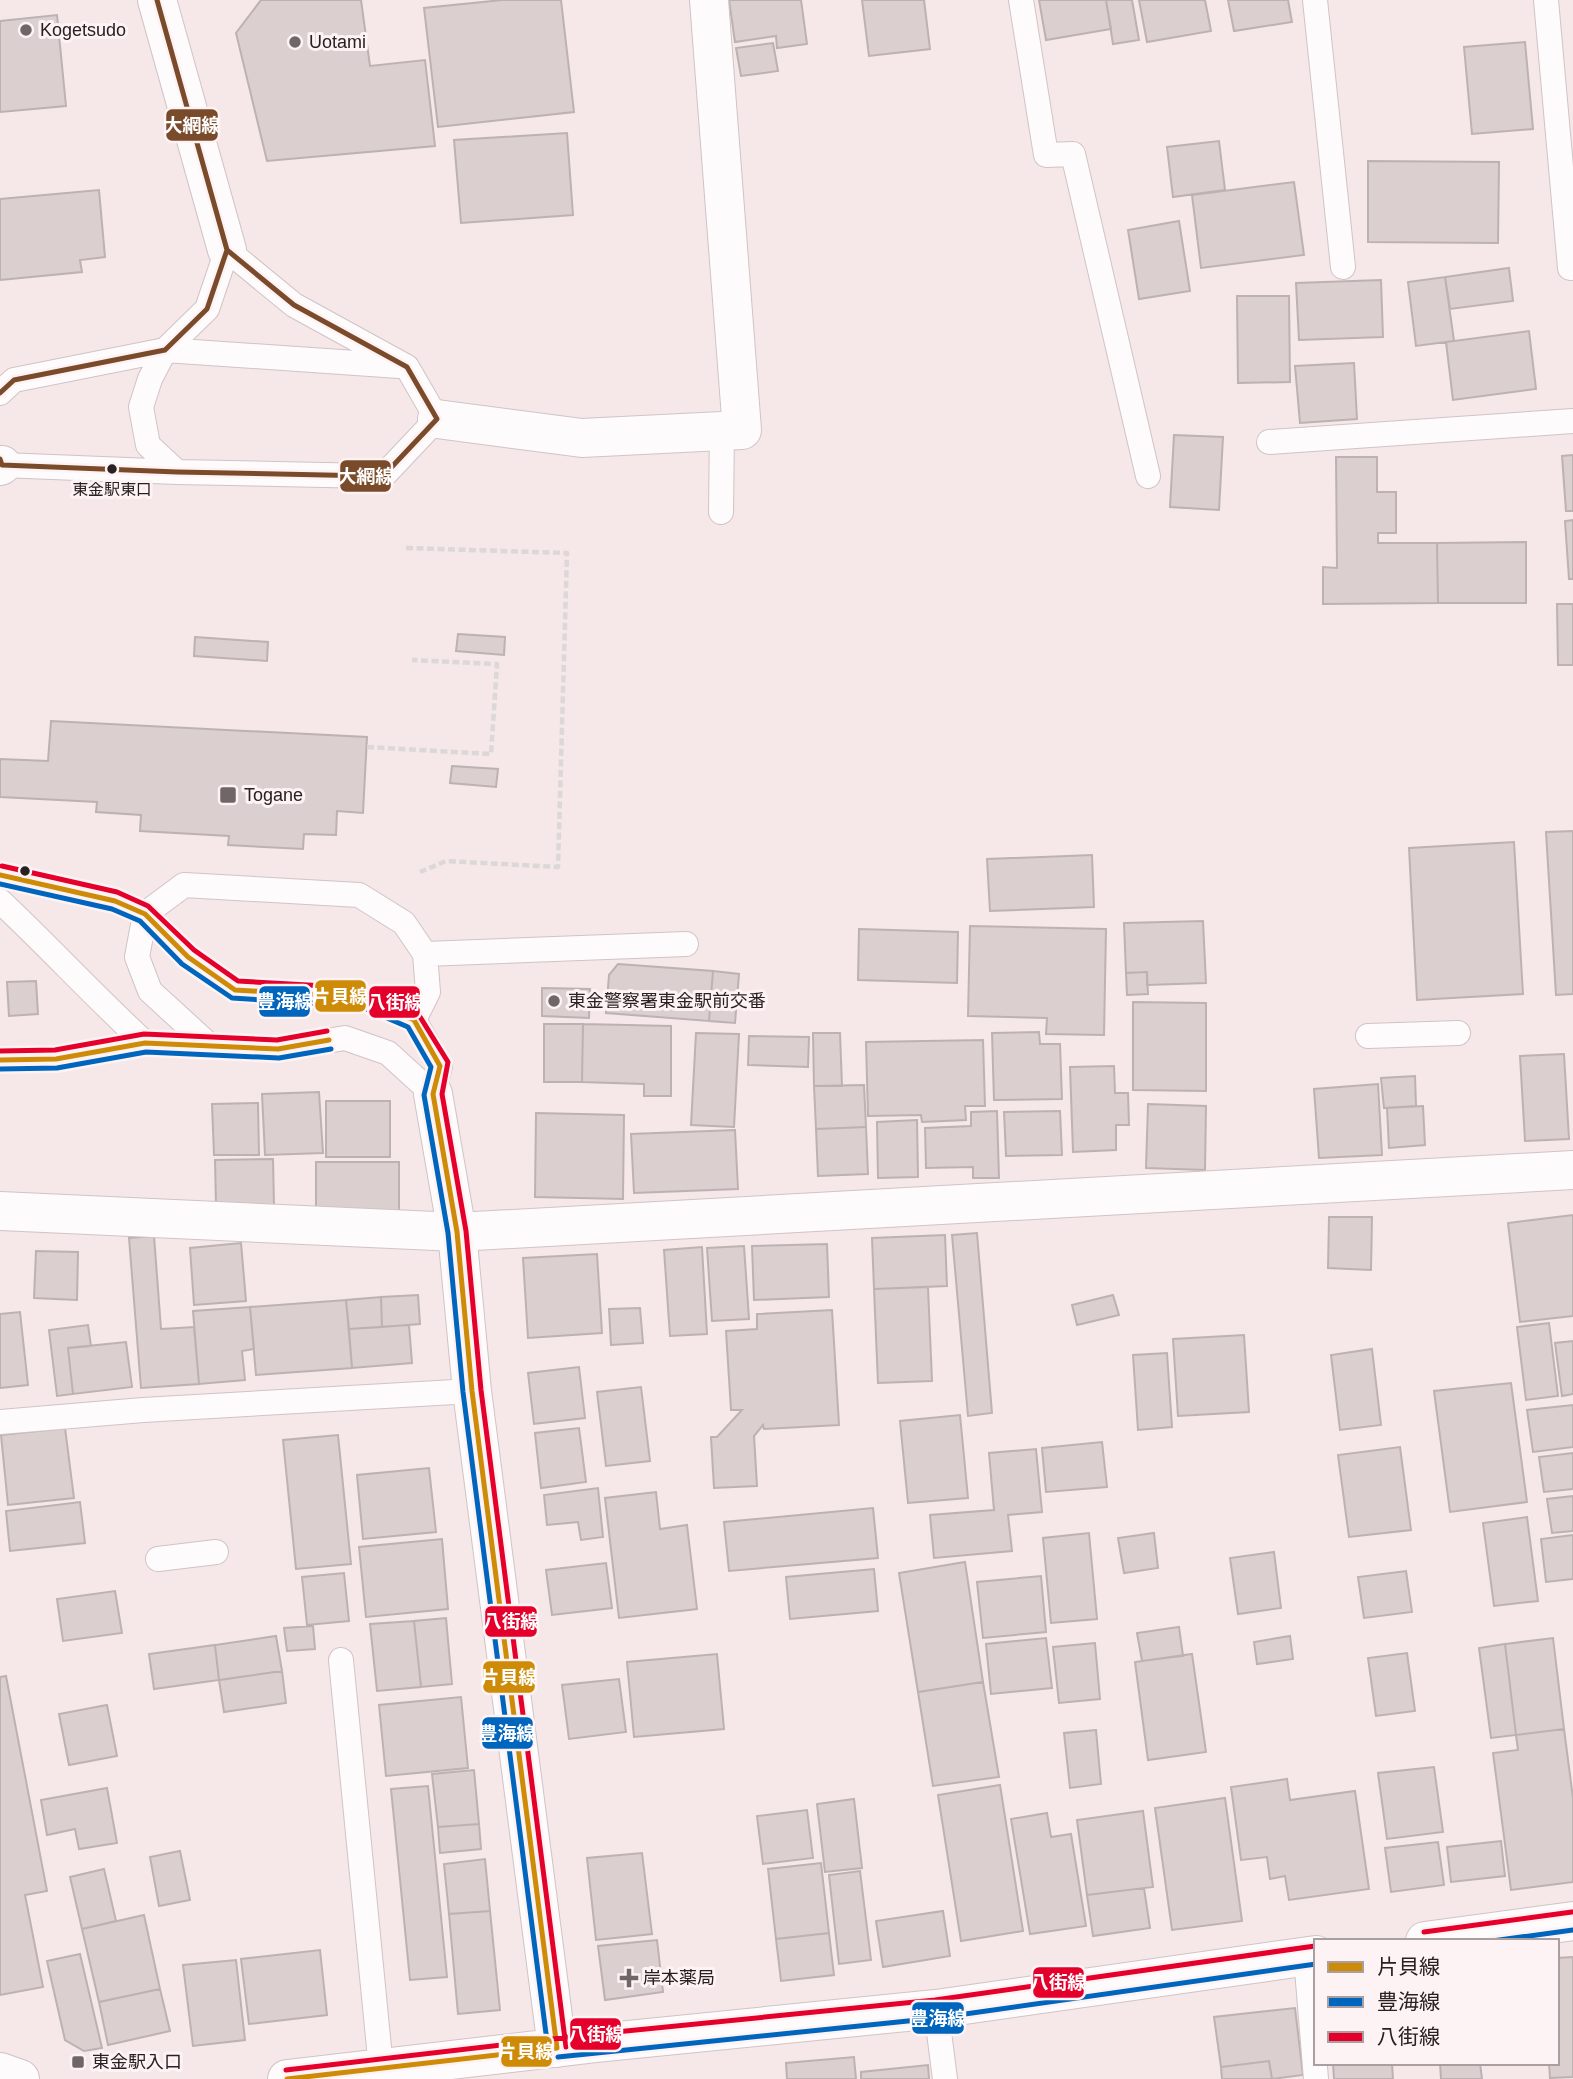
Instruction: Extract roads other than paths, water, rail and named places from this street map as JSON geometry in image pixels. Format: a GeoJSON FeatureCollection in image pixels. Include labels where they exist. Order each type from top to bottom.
{"type":"FeatureCollection","features":[{"type":"Feature","properties":{"kind":"street"},"geometry":{"type":"LineString","coordinates":[[158,0],[227,250]]}},
{"type":"Feature","properties":{"kind":"street"},"geometry":{"type":"LineString","coordinates":[[437,419],[582,438],[742,430],[709,0]]}},
{"type":"Feature","properties":{"kind":"street"},"geometry":{"type":"LineString","coordinates":[[433,1094],[457,1232],[472,1391],[557,2048]]}},
{"type":"Feature","properties":{"kind":"street"},"geometry":{"type":"LineString","coordinates":[[0,1211],[457,1232],[1573,1170]]}},
{"type":"Feature","properties":{"kind":"street"},"geometry":{"type":"LineString","coordinates":[[1440,1939],[1573,1921]]}},
{"type":"Feature","properties":{"kind":"street"},"geometry":{"type":"LineString","coordinates":[[287,2079],[936,2009],[1311,1956]]}},
{"type":"Feature","properties":{"kind":"street"},"geometry":{"type":"LineString","coordinates":[[0,2073],[20,2079]]}},
{"type":"Feature","properties":{"kind":"lane"},"geometry":{"type":"LineString","coordinates":[[1021,0],[1046,155],[1073,154],[1148,476]]}},
{"type":"Feature","properties":{"kind":"lane"},"geometry":{"type":"LineString","coordinates":[[1315,0],[1343,267]]}},
{"type":"Feature","properties":{"kind":"lane"},"geometry":{"type":"LineString","coordinates":[[1546,0],[1570,268]]}},
{"type":"Feature","properties":{"kind":"lane"},"geometry":{"type":"LineString","coordinates":[[1,463],[177,472],[372,477],[386,473],[437,419],[407,367],[294,305],[227,250],[207,309],[165,350],[150,379],[141,407],[148,445],[177,472]]}},
{"type":"Feature","properties":{"kind":"lane"},"geometry":{"type":"LineString","coordinates":[[0,393],[14,380],[165,350],[407,367]]}},
{"type":"Feature","properties":{"kind":"lane"},"geometry":{"type":"LineString","coordinates":[[1269,442],[1573,421]]}},
{"type":"Feature","properties":{"kind":"lane"},"geometry":{"type":"LineString","coordinates":[[721,512],[722,431]]}},
{"type":"Feature","properties":{"kind":"lane"},"geometry":{"type":"LineString","coordinates":[[0,875],[115,901],[145,914],[188,957],[234,989],[361,996],[414,1020],[440,1066],[433,1094],[388,1053],[345,1038],[278,1049],[145,1043],[56,1059],[0,1060]]}},
{"type":"Feature","properties":{"kind":"lane"},"geometry":{"type":"LineString","coordinates":[[210,1045],[150,991],[137,957],[145,914],[184,885],[359,895],[404,923],[425,954],[428,992],[414,1020]]}},
{"type":"Feature","properties":{"kind":"lane"},"geometry":{"type":"LineString","coordinates":[[0,901],[48,946],[95,997],[145,1043]]}},
{"type":"Feature","properties":{"kind":"lane"},"geometry":{"type":"LineString","coordinates":[[425,954],[686,944]]}},
{"type":"Feature","properties":{"kind":"lane"},"geometry":{"type":"LineString","coordinates":[[1368,1036],[1458,1033]]}},
{"type":"Feature","properties":{"kind":"lane"},"geometry":{"type":"LineString","coordinates":[[0,1422],[143,1409],[472,1391]]}},
{"type":"Feature","properties":{"kind":"lane"},"geometry":{"type":"LineString","coordinates":[[158,1559],[216,1552]]}},
{"type":"Feature","properties":{"kind":"lane"},"geometry":{"type":"LineString","coordinates":[[341,1660],[381,2068]]}},
{"type":"Feature","properties":{"kind":"lane"},"geometry":{"type":"LineString","coordinates":[[1311,1956],[1314,2030]]}},
{"type":"Feature","properties":{"kind":"lane"},"geometry":{"type":"LineString","coordinates":[[936,2009],[945,2079]]}},
{"type":"Feature","properties":{"kind":"place","name":"Kogetsudo"},"geometry":{"type":"Point","coordinates":[26,30]}},
{"type":"Feature","properties":{"kind":"place","name":"Uotami"},"geometry":{"type":"Point","coordinates":[295,42]}},
{"type":"Feature","properties":{"kind":"place","name":"東金駅東口"},"geometry":{"type":"Point","coordinates":[112,469]}},
{"type":"Feature","properties":{"kind":"place","name":"Togane"},"geometry":{"type":"Point","coordinates":[228,795]}},
{"type":"Feature","properties":{"kind":"place","name":"東金警察署東金駅前交番"},"geometry":{"type":"Point","coordinates":[554,1001]}},
{"type":"Feature","properties":{"kind":"place","name":"岸本薬局"},"geometry":{"type":"Point","coordinates":[629,1978]}},
{"type":"Feature","properties":{"kind":"place","name":"東金駅入口"},"geometry":{"type":"Point","coordinates":[78,2062]}}]}
